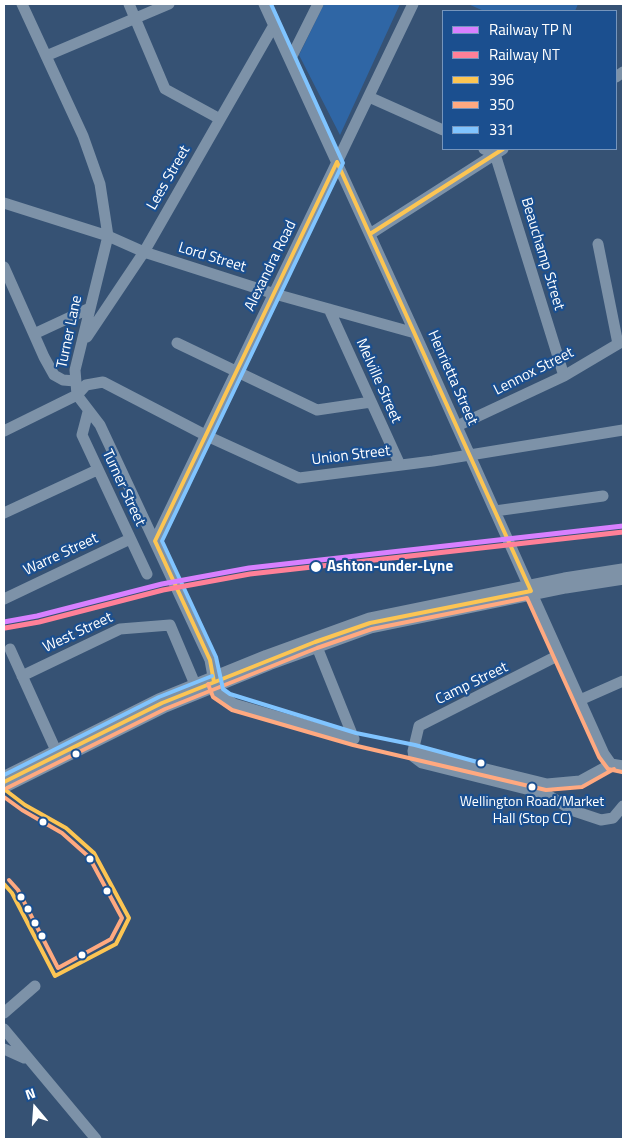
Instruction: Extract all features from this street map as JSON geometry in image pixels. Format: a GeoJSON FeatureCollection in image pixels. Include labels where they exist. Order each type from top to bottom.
{"type":"FeatureCollection","features":[{"type":"Feature","properties":{"kind":"highway"},"geometry":{"type":"LineString","coordinates":[[4,782],[162,703],[315,642],[370,623],[565,583],[623,574]]}},
{"type":"Feature","properties":{"kind":"street","name":"Turner Lane"},"geometry":{"type":"LineString","coordinates":[[22,4],[83,136],[100,184],[108,236],[90,308],[84,341],[75,370],[77,395],[88,412],[100,425],[210,660],[205,686]]}},
{"type":"Feature","properties":{"kind":"street"},"geometry":{"type":"LineString","coordinates":[[129,4],[165,89],[220,119]]}},
{"type":"Feature","properties":{"kind":"street"},"geometry":{"type":"LineString","coordinates":[[46,56],[170,4]]}},
{"type":"Feature","properties":{"kind":"street","name":"Henrietta Street"},"geometry":{"type":"LineString","coordinates":[[264,4],[415,332],[468,454],[519,561],[604,754],[611,764]]}},
{"type":"Feature","properties":{"kind":"street"},"geometry":{"type":"LineString","coordinates":[[290,60],[318,4]]}},
{"type":"Feature","properties":{"kind":"street","name":"Alexandra Road"},"geometry":{"type":"LineString","coordinates":[[155,541],[413,4]]}},
{"type":"Feature","properties":{"kind":"street","name":"Lees Street"},"geometry":{"type":"LineString","coordinates":[[84,341],[144,252],[274,26]]}},
{"type":"Feature","properties":{"kind":"street"},"geometry":{"type":"LineString","coordinates":[[369,97],[442,130]]}},
{"type":"Feature","properties":{"kind":"street"},"geometry":{"type":"LineString","coordinates":[[370,234],[499,151]]}},
{"type":"Feature","properties":{"kind":"street","name":"Beauchamp Street"},"geometry":{"type":"LineString","coordinates":[[499,151],[564,376]]}},
{"type":"Feature","properties":{"kind":"street","name":"Lord Street"},"geometry":{"type":"LineString","coordinates":[[4,203],[108,236],[144,252],[275,294],[415,332]]}},
{"type":"Feature","properties":{"kind":"street"},"geometry":{"type":"LineString","coordinates":[[598,244],[621,343]]}},
{"type":"Feature","properties":{"kind":"street"},"geometry":{"type":"LineString","coordinates":[[4,267],[54,374],[63,380],[76,381]]}},
{"type":"Feature","properties":{"kind":"street"},"geometry":{"type":"LineString","coordinates":[[34,334],[90,308]]}},
{"type":"Feature","properties":{"kind":"street","name":"Melville Street"},"geometry":{"type":"LineString","coordinates":[[329,309],[400,465]]}},
{"type":"Feature","properties":{"kind":"street"},"geometry":{"type":"LineString","coordinates":[[177,343],[317,410],[371,402]]}},
{"type":"Feature","properties":{"kind":"street","name":"Lennox Street"},"geometry":{"type":"LineString","coordinates":[[457,426],[564,376],[621,343]]}},
{"type":"Feature","properties":{"kind":"street","name":"Union Street"},"geometry":{"type":"LineString","coordinates":[[4,431],[77,395],[86,385],[102,382],[207,436],[299,478],[400,465],[623,430]]}},
{"type":"Feature","properties":{"kind":"street","name":"Turner Street"},"geometry":{"type":"LineString","coordinates":[[88,412],[82,435],[147,574]]}},
{"type":"Feature","properties":{"kind":"street"},"geometry":{"type":"LineString","coordinates":[[4,513],[97,470]]}},
{"type":"Feature","properties":{"kind":"street"},"geometry":{"type":"LineString","coordinates":[[495,511],[603,496]]}},
{"type":"Feature","properties":{"kind":"street","name":"Warre Street"},"geometry":{"type":"LineString","coordinates":[[4,599],[130,539]]}},
{"type":"Feature","properties":{"kind":"street","name":"West Street"},"geometry":{"type":"LineString","coordinates":[[22,676],[120,628],[170,625],[205,686]]}},
{"type":"Feature","properties":{"kind":"street"},"geometry":{"type":"LineString","coordinates":[[205,686],[234,704],[354,739],[315,642]]}},
{"type":"Feature","properties":{"kind":"street"},"geometry":{"type":"LineString","coordinates":[[10,649],[58,755]]}},
{"type":"Feature","properties":{"kind":"street","name":"Camp Street"},"geometry":{"type":"LineString","coordinates":[[547,789],[413,751],[420,726],[559,655]]}},
{"type":"Feature","properties":{"kind":"street"},"geometry":{"type":"LineString","coordinates":[[580,700],[623,681]]}},
{"type":"Feature","properties":{"kind":"street"},"geometry":{"type":"LineString","coordinates":[[547,789],[580,781],[611,764],[623,766]]}},
{"type":"Feature","properties":{"kind":"street"},"geometry":{"type":"LineString","coordinates":[[547,789],[574,811],[601,820],[613,818],[623,806]]}},
{"type":"Feature","properties":{"kind":"street"},"geometry":{"type":"LineString","coordinates":[[4,1013],[35,986]]}},
{"type":"Feature","properties":{"kind":"street"},"geometry":{"type":"LineString","coordinates":[[4,1029],[96,1139]]}},
{"type":"Feature","properties":{"kind":"street"},"geometry":{"type":"LineString","coordinates":[[4,1049],[28,1060]]}},
{"type":"Feature","properties":{"kind":"shaded area"},"geometry":{"type":"Polygon","coordinates":[[[324,4],[400,4],[340,135],[299,55],[324,4]]]}},
{"type":"Feature","properties":{"kind":"shaded area"},"geometry":{"type":"Polygon","coordinates":[[[468,4],[578,4],[575,10],[482,10],[468,4]]]}},
{"type":"Feature","properties":{"kind":"transit line","name":"331"},"geometry":{"type":"LineString","coordinates":[[271,4],[343,163],[162,541],[216,657],[223,689],[230,694],[356,733],[415,745],[481,763]]}},
{"type":"Feature","properties":{"kind":"transit line","name":"396"},"geometry":{"type":"LineString","coordinates":[[370,234],[501,150]]}},
{"type":"Feature","properties":{"kind":"transit line","name":"396"},"geometry":{"type":"LineString","coordinates":[[214,682],[210,660],[155,541],[337,162]]}},
{"type":"Feature","properties":{"kind":"transit line","name":"396"},"geometry":{"type":"LineString","coordinates":[[4,782],[162,703],[315,642],[370,623],[531,591],[337,162]]}},
{"type":"Feature","properties":{"kind":"transit line"},"geometry":{"type":"LineString","coordinates":[[4,622],[37,616],[162,584],[249,568],[623,526]]}},
{"type":"Feature","properties":{"kind":"transit line","name":"350"},"geometry":{"type":"LineString","coordinates":[[7,788],[165,709],[317,648],[372,629],[527,598],[599,757],[608,769],[622,772]]}},
{"type":"Feature","properties":{"kind":"transit line","name":"331"},"geometry":{"type":"LineString","coordinates":[[4,775],[159,697],[212,676]]}},
{"type":"Feature","properties":{"kind":"transit line","name":"350"},"geometry":{"type":"LineString","coordinates":[[208,684],[213,697],[232,710],[353,745],[546,790],[582,787],[614,769]]}},
{"type":"Feature","properties":{"kind":"transit line","name":"396"},"geometry":{"type":"LineString","coordinates":[[4,789],[25,805],[66,828],[94,853],[129,918],[116,944],[55,976],[12,893],[4,884]]}},
{"type":"Feature","properties":{"kind":"transit line","name":"350"},"geometry":{"type":"LineString","coordinates":[[4,797],[22,810],[62,833],[89,857],[122,918],[111,939],[58,968],[18,890],[9,880]]}},
{"type":"Feature","properties":{"kind":"rail line","name":"NT"},"geometry":{"type":"LineString","coordinates":[[5,628],[39,622],[163,590],[250,574],[623,532]]}},
{"type":"Feature","properties":{"kind":"place","name":"Ashton-under-Lyne"},"geometry":{"type":"Point","coordinates":[316,567]}},
{"type":"Feature","properties":{"kind":"place","name":"Wellington Road/Market Hall (Stop CC)"},"geometry":{"type":"Point","coordinates":[532,787]}}]}
